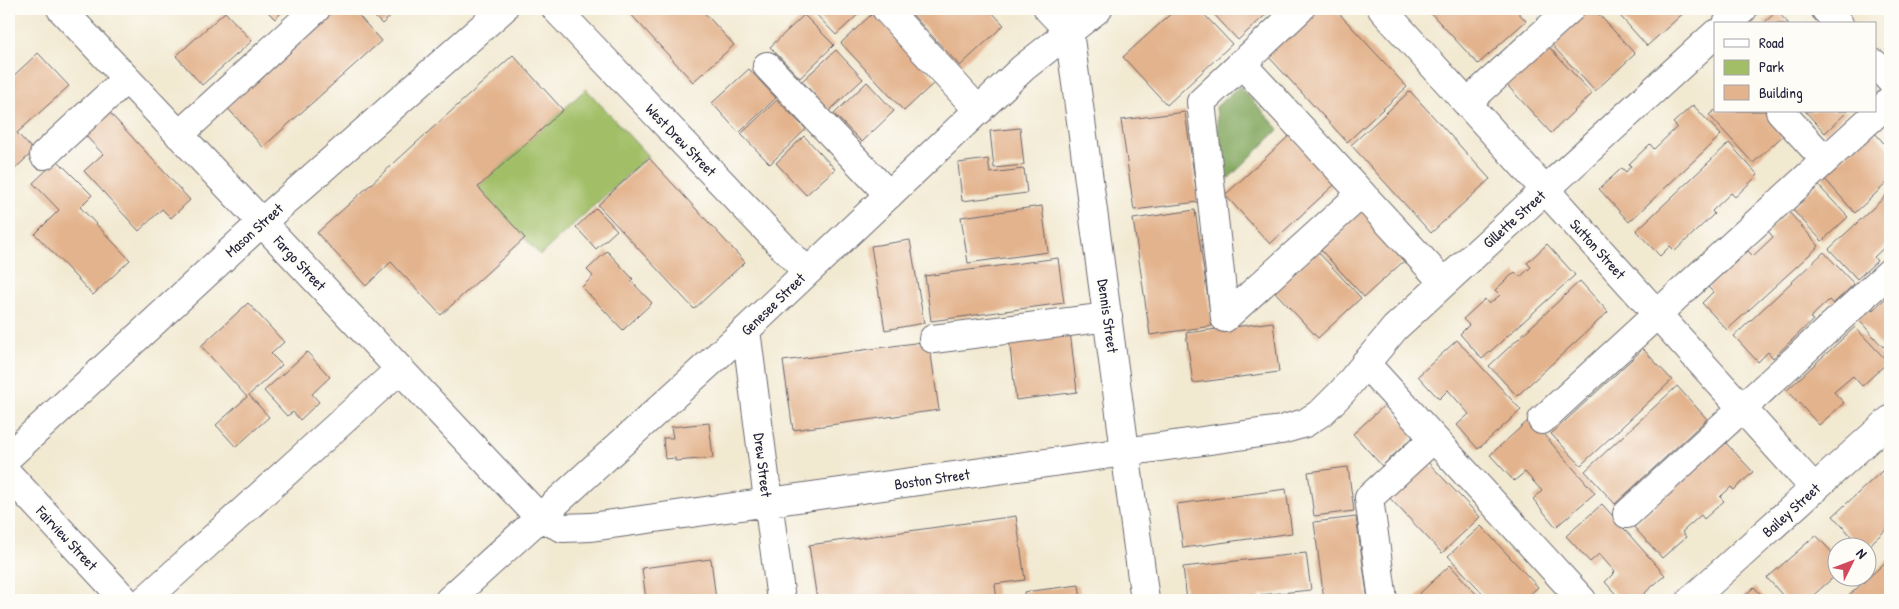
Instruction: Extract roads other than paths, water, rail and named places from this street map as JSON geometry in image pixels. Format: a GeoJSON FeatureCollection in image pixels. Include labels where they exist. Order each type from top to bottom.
{"type":"FeatureCollection","features":[{"type":"Feature","properties":{"kind":"street","name":"Fargo Street"},"geometry":{"type":"LineString","coordinates":[[61,9],[539,517]]}},
{"type":"Feature","properties":{"kind":"street"},"geometry":{"type":"LineString","coordinates":[[179,135],[316,9]]}},
{"type":"Feature","properties":{"kind":"street","name":"Mason Street"},"geometry":{"type":"LineString","coordinates":[[9,456],[262,222],[503,9]]}},
{"type":"Feature","properties":{"kind":"street","name":"West Drew Street"},"geometry":{"type":"LineString","coordinates":[[556,9],[807,272]]}},
{"type":"Feature","properties":{"kind":"street"},"geometry":{"type":"LineString","coordinates":[[886,9],[979,111]]}},
{"type":"Feature","properties":{"kind":"street"},"geometry":{"type":"LineString","coordinates":[[1048,9],[1069,31]]}},
{"type":"Feature","properties":{"kind":"street","name":"Genesee Street"},"geometry":{"type":"LineString","coordinates":[[449,600],[746,330],[1023,68],[1098,9]]}},
{"type":"Feature","properties":{"kind":"street"},"geometry":{"type":"LineString","coordinates":[[1300,9],[1201,102],[1225,318],[1361,194]]}},
{"type":"Feature","properties":{"kind":"street","name":"Sutton Street"},"geometry":{"type":"LineString","coordinates":[[1382,9],[1815,489]]}},
{"type":"Feature","properties":{"kind":"street","name":"Gillette Street"},"geometry":{"type":"LineString","coordinates":[[1729,22],[1743,9]]}},
{"type":"Feature","properties":{"kind":"street"},"geometry":{"type":"LineString","coordinates":[[1825,9],[1837,22]]}},
{"type":"Feature","properties":{"kind":"street"},"geometry":{"type":"LineString","coordinates":[[1467,103],[1559,12]]}},
{"type":"Feature","properties":{"kind":"street","name":"Dennis Street"},"geometry":{"type":"LineString","coordinates":[[1069,31],[1145,600]]}},
{"type":"Feature","properties":{"kind":"street","name":"Gillette Street"},"geometry":{"type":"LineString","coordinates":[[1322,412],[1342,392],[1395,328],[1714,37]]}},
{"type":"Feature","properties":{"kind":"street"},"geometry":{"type":"LineString","coordinates":[[1241,63],[1444,283]]}},
{"type":"Feature","properties":{"kind":"street"},"geometry":{"type":"LineString","coordinates":[[1876,65],[1890,80]]}},
{"type":"Feature","properties":{"kind":"street"},"geometry":{"type":"LineString","coordinates":[[767,66],[890,195]]}},
{"type":"Feature","properties":{"kind":"street"},"geometry":{"type":"LineString","coordinates":[[44,156],[126,79]]}},
{"type":"Feature","properties":{"kind":"street"},"geometry":{"type":"LineString","coordinates":[[1542,420],[1890,101]]}},
{"type":"Feature","properties":{"kind":"street"},"geometry":{"type":"LineString","coordinates":[[1781,112],[1825,160]]}},
{"type":"Feature","properties":{"kind":"street"},"geometry":{"type":"LineString","coordinates":[[1627,514],[1890,272]]}},
{"type":"Feature","properties":{"kind":"street"},"geometry":{"type":"LineString","coordinates":[[933,339],[1108,317]]}},
{"type":"Feature","properties":{"kind":"street","name":"Drew Street"},"geometry":{"type":"LineString","coordinates":[[746,330],[781,600]]}},
{"type":"Feature","properties":{"kind":"street"},"geometry":{"type":"LineString","coordinates":[[1365,363],[1433,439],[1566,595]]}},
{"type":"Feature","properties":{"kind":"street"},"geometry":{"type":"LineString","coordinates":[[145,600],[400,369]]}},
{"type":"Feature","properties":{"kind":"street","name":"Boston Street"},"geometry":{"type":"LineString","coordinates":[[539,517],[562,528],[591,527],[1281,430],[1305,423],[1322,412]]}},
{"type":"Feature","properties":{"kind":"street","name":"Bailey Street"},"geometry":{"type":"LineString","coordinates":[[1691,600],[1890,420]]}},
{"type":"Feature","properties":{"kind":"street"},"geometry":{"type":"LineString","coordinates":[[1384,600],[1369,498],[1433,439]]}},
{"type":"Feature","properties":{"kind":"street","name":"Fairview Street"},"geometry":{"type":"LineString","coordinates":[[9,475],[125,600]]}}]}
